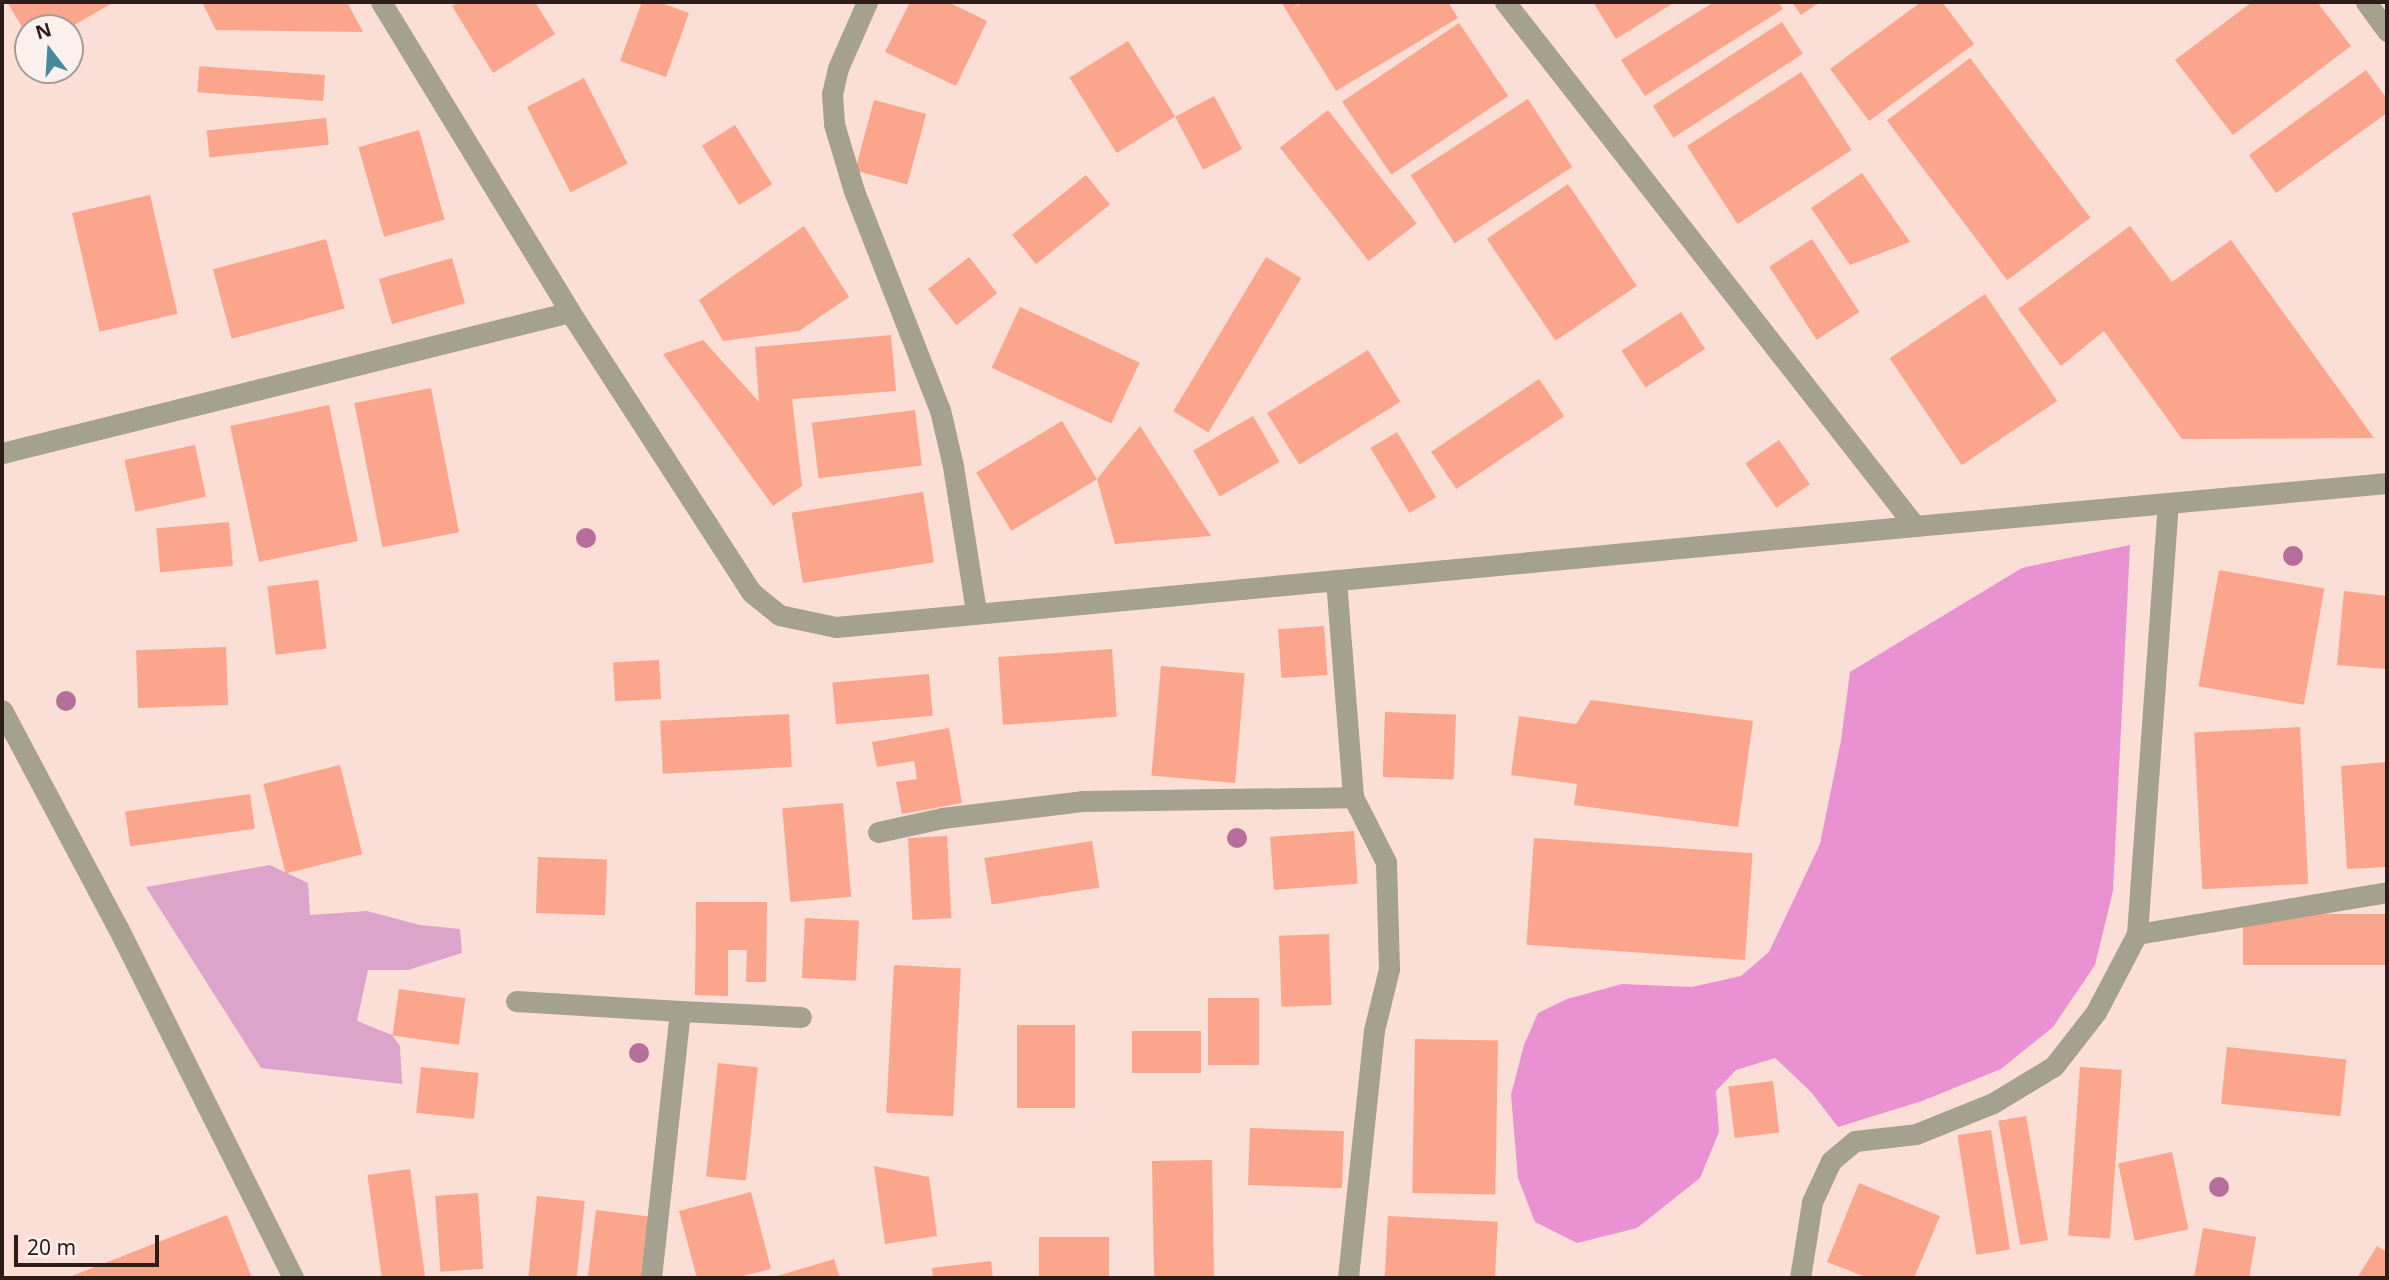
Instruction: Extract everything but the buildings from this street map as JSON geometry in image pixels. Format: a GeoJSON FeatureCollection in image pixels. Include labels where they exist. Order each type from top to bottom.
{"type":"FeatureCollection","features":[{"type":"Feature","properties":{"kind":"street"},"geometry":{"type":"LineString","coordinates":[[381,2],[570,312],[751,592],[779,615],[836,627],[2386,484]]}},
{"type":"Feature","properties":{"kind":"street"},"geometry":{"type":"LineString","coordinates":[[867,2],[838,68],[832,94],[834,124],[854,191],[940,410],[954,466],[976,612]]}},
{"type":"Feature","properties":{"kind":"street"},"geometry":{"type":"LineString","coordinates":[[1504,2],[1915,526]]}},
{"type":"Feature","properties":{"kind":"street"},"geometry":{"type":"LineString","coordinates":[[2366,2],[2387,31]]}},
{"type":"Feature","properties":{"kind":"street"},"geometry":{"type":"LineString","coordinates":[[2,453],[570,312]]}},
{"type":"Feature","properties":{"kind":"street"},"geometry":{"type":"LineString","coordinates":[[1800,1278],[1812,1202],[1831,1161],[1855,1141],[1916,1134],[1993,1103],[2054,1066],[2096,1012],[2137,934],[2168,503]]}},
{"type":"Feature","properties":{"kind":"street"},"geometry":{"type":"LineString","coordinates":[[1336,580],[1353,797],[1385,862],[1389,969],[1374,1030],[1348,1278]]}},
{"type":"Feature","properties":{"kind":"street"},"geometry":{"type":"LineString","coordinates":[[2,710],[118,928],[293,1278]]}},
{"type":"Feature","properties":{"kind":"street"},"geometry":{"type":"LineString","coordinates":[[878,832],[942,818],[1082,801],[1353,797]]}},
{"type":"Feature","properties":{"kind":"street"},"geometry":{"type":"LineString","coordinates":[[2137,934],[2387,892]]}},
{"type":"Feature","properties":{"kind":"street"},"geometry":{"type":"LineString","coordinates":[[516,1001],[801,1017]]}},
{"type":"Feature","properties":{"kind":"street"},"geometry":{"type":"LineString","coordinates":[[651,1278],[680,1011]]}},
{"type":"Feature","properties":{"kind":"shaded area"},"geometry":{"type":"Polygon","coordinates":[[[2130,545],[2113,891],[2095,965],[2053,1027],[2001,1069],[1922,1101],[1838,1127],[1811,1092],[1775,1058],[1736,1070],[1716,1091],[1719,1132],[1700,1178],[1637,1228],[1577,1243],[1535,1222],[1518,1178],[1511,1095],[1524,1045],[1538,1013],[1567,999],[1622,984],[1692,987],[1741,976],[1769,952],[1820,844],[1841,741],[1850,672],[2022,568],[2130,545]]]}},
{"type":"Feature","properties":{"kind":"shaded area"},"geometry":{"type":"Polygon","coordinates":[[[270,865],[308,883],[310,915],[367,911],[420,925],[460,929],[462,953],[408,970],[368,970],[357,1021],[392,1035],[400,1046],[402,1084],[261,1068],[146,887],[270,865]]]}}]}
